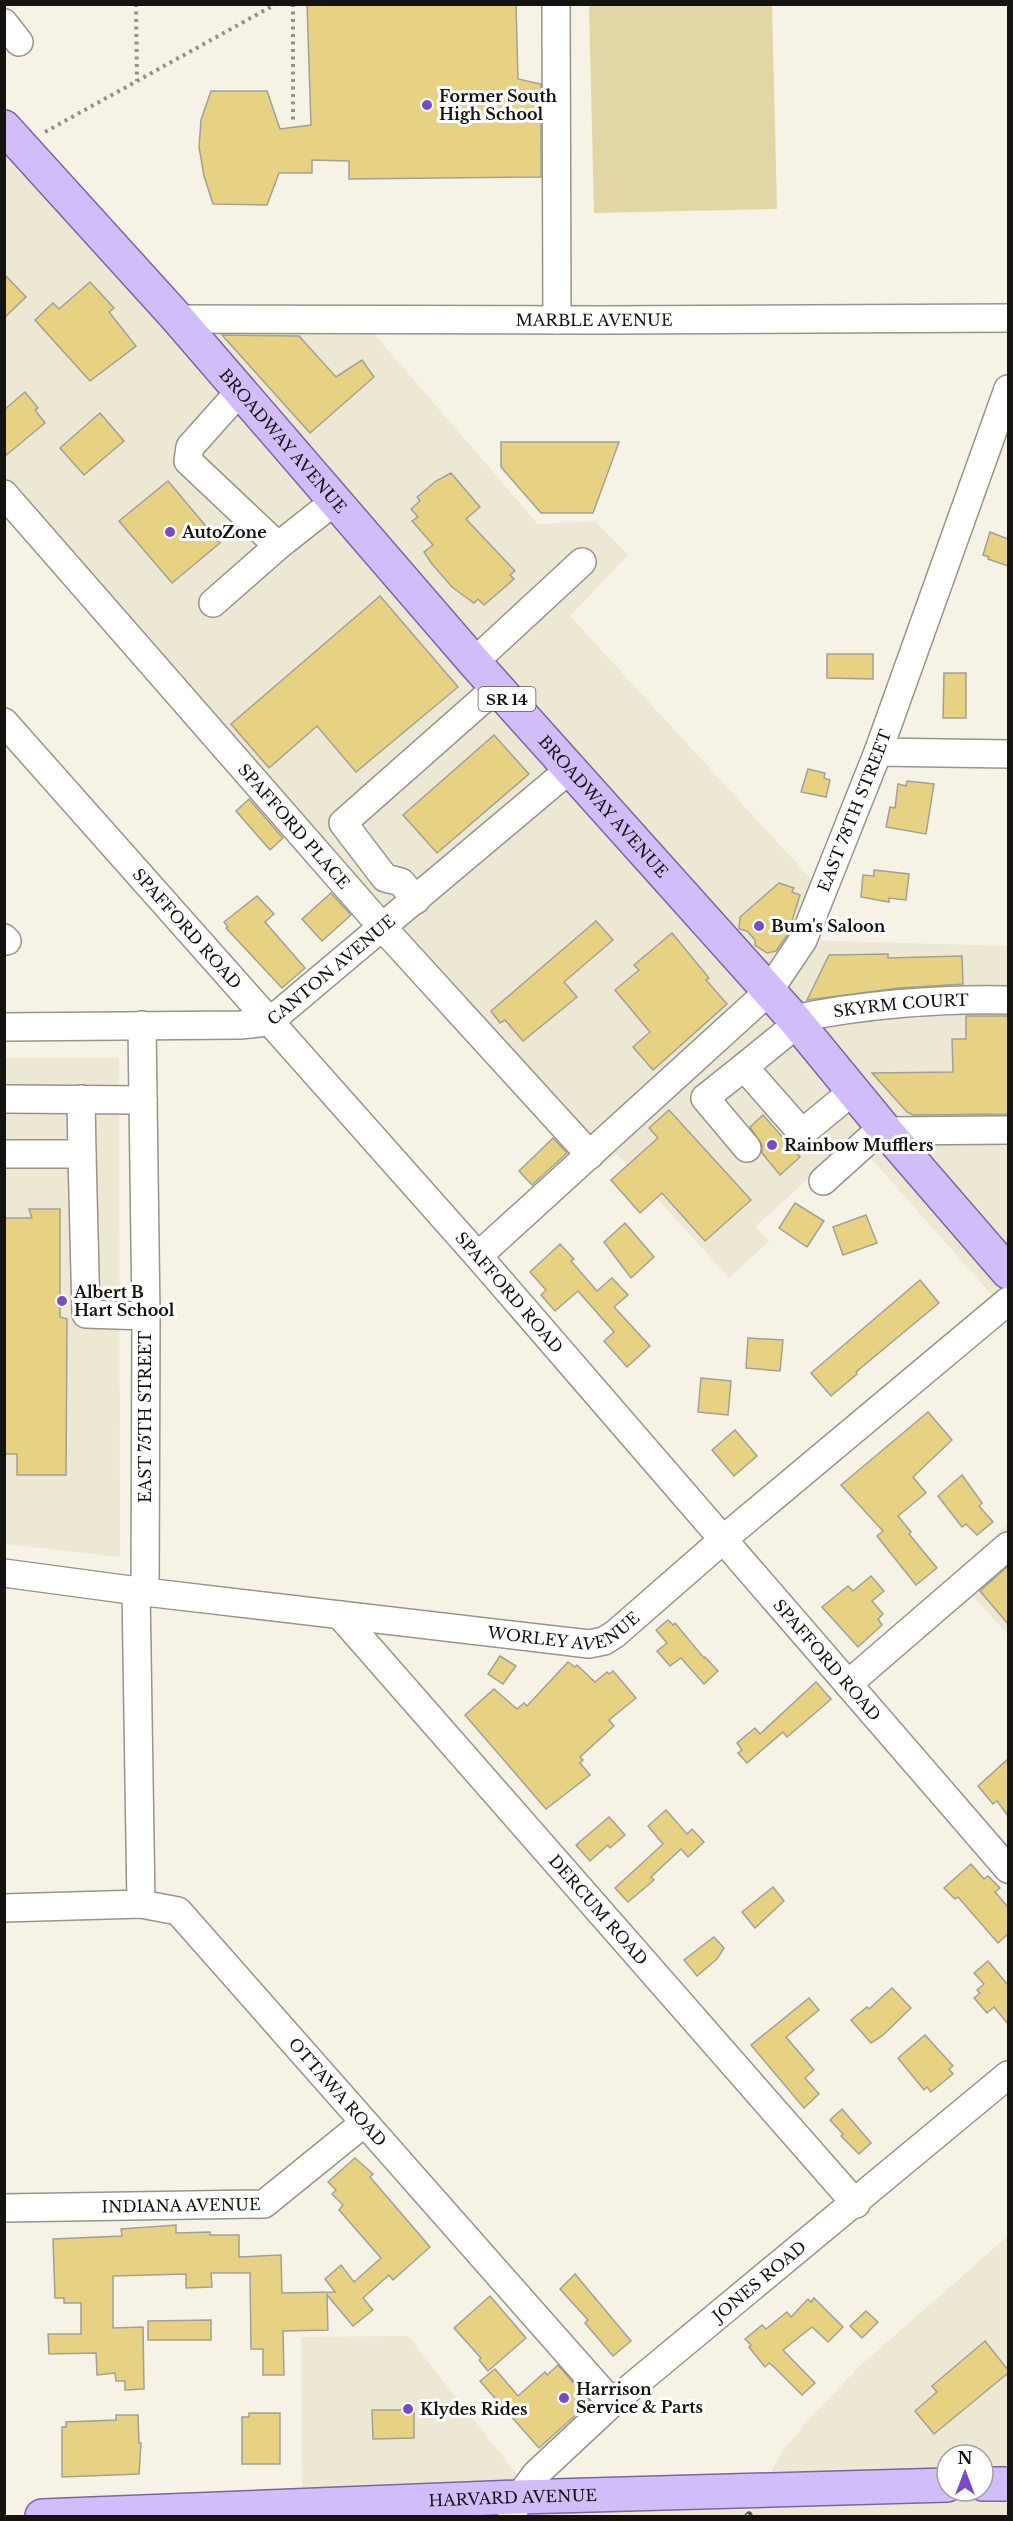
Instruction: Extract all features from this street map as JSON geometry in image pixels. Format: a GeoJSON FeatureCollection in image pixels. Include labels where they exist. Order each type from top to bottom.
{"type":"FeatureCollection","features":[{"type":"Feature","properties":{"kind":"main road","name":"BROADWAY AVENUE"},"geometry":{"type":"LineString","coordinates":[[5,128],[178,319],[474,662],[796,1021],[884,1129],[1008,1272]]}},
{"type":"Feature","properties":{"kind":"main road","name":"HARVARD AVENUE"},"geometry":{"type":"LineString","coordinates":[[42,2517],[516,2507],[935,2486]]}},
{"type":"Feature","properties":{"kind":"street"},"geometry":{"type":"LineString","coordinates":[[556,4],[557,320]]}},
{"type":"Feature","properties":{"kind":"street","name":"MARBLE AVENUE"},"geometry":{"type":"LineString","coordinates":[[178,319],[1008,318]]}},
{"type":"Feature","properties":{"kind":"street","name":"EAST 78TH STREET"},"geometry":{"type":"LineString","coordinates":[[478,1256],[768,992],[803,940],[879,752],[1008,389]]}},
{"type":"Feature","properties":{"kind":"street"},"geometry":{"type":"LineString","coordinates":[[240,391],[190,447],[188,461],[278,546]]}},
{"type":"Feature","properties":{"kind":"street","name":"SPAFFORD PLACE"},"geometry":{"type":"LineString","coordinates":[[4,494],[383,928],[590,1155]]}},
{"type":"Feature","properties":{"kind":"street"},"geometry":{"type":"LineString","coordinates":[[213,603],[278,546],[335,501]]}},
{"type":"Feature","properties":{"kind":"street"},"geometry":{"type":"LineString","coordinates":[[474,662],[582,562]]}},
{"type":"Feature","properties":{"kind":"street"},"geometry":{"type":"LineString","coordinates":[[416,900],[401,882],[385,878],[343,823],[497,687]]}},
{"type":"Feature","properties":{"kind":"street","name":"SPAFFORD ROAD"},"geometry":{"type":"LineString","coordinates":[[4,722],[478,1256],[1008,1869]]}},
{"type":"Feature","properties":{"kind":"street"},"geometry":{"type":"LineString","coordinates":[[879,752],[1008,754]]}},
{"type":"Feature","properties":{"kind":"street","name":"CANTON AVENUE"},"geometry":{"type":"LineString","coordinates":[[4,1027],[240,1025],[269,1022],[570,769]]}},
{"type":"Feature","properties":{"kind":"street","name":"SKYRM COURT"},"geometry":{"type":"LineString","coordinates":[[796,1021],[831,1011],[974,999],[1008,1000]]}},
{"type":"Feature","properties":{"kind":"street"},"geometry":{"type":"LineString","coordinates":[[747,1148],[705,1098],[796,1021]]}},
{"type":"Feature","properties":{"kind":"street","name":"EAST 75TH STREET"},"geometry":{"type":"LineString","coordinates":[[141,1904],[140,1591],[146,1316],[142,1025]]}},
{"type":"Feature","properties":{"kind":"street"},"geometry":{"type":"LineString","coordinates":[[744,1067],[802,1133],[853,1090]]}},
{"type":"Feature","properties":{"kind":"street"},"geometry":{"type":"LineString","coordinates":[[4,1099],[142,1100]]}},
{"type":"Feature","properties":{"kind":"street"},"geometry":{"type":"LineString","coordinates":[[81,1099],[86,1314],[146,1316]]}},
{"type":"Feature","properties":{"kind":"street"},"geometry":{"type":"LineString","coordinates":[[823,1181],[884,1129],[1008,1130]]}},
{"type":"Feature","properties":{"kind":"street"},"geometry":{"type":"LineString","coordinates":[[4,1154],[82,1154]]}},
{"type":"Feature","properties":{"kind":"street","name":"WORLEY AVENUE"},"geometry":{"type":"LineString","coordinates":[[4,1573],[340,1616],[589,1644],[604,1641],[1008,1301]]}},
{"type":"Feature","properties":{"kind":"street"},"geometry":{"type":"LineString","coordinates":[[848,1684],[1008,1546]]}},
{"type":"Feature","properties":{"kind":"street","name":"DERCUM ROAD"},"geometry":{"type":"LineString","coordinates":[[340,1616],[856,2204]]}},
{"type":"Feature","properties":{"kind":"street","name":"OTTAWA ROAD"},"geometry":{"type":"LineString","coordinates":[[4,1908],[141,1904],[178,1911],[612,2403]]}},
{"type":"Feature","properties":{"kind":"street","name":"JONES ROAD"},"geometry":{"type":"LineString","coordinates":[[516,2507],[536,2474],[612,2403],[856,2204],[1008,2075]]}},
{"type":"Feature","properties":{"kind":"street","name":"INDIANA AVENUE"},"geometry":{"type":"LineString","coordinates":[[4,2208],[264,2204],[364,2123]]}},
{"type":"Feature","properties":{"kind":"path"},"geometry":{"type":"LineString","coordinates":[[136,4],[137,81]]}},
{"type":"Feature","properties":{"kind":"path"},"geometry":{"type":"LineString","coordinates":[[45,132],[276,4]]}},
{"type":"Feature","properties":{"kind":"path"},"geometry":{"type":"LineString","coordinates":[[293,4],[293,123]]}},
{"type":"Feature","properties":{"kind":"shaded area"},"geometry":{"type":"Polygon","coordinates":[[[589,5],[772,5],[777,209],[594,213],[589,5]]]}},
{"type":"Feature","properties":{"kind":"shaded area"},"geometry":{"type":"Polygon","coordinates":[[[4,127],[178,319],[362,320],[538,524],[595,521],[628,555],[570,616],[823,892],[804,940],[1008,946],[1008,1313],[853,1138],[755,1227],[769,1241],[729,1278],[617,1154],[606,1163],[5,480],[4,127]]]}},
{"type":"Feature","properties":{"kind":"shaded area","name":"Albert B Hart School"},"geometry":{"type":"Polygon","coordinates":[[[5,1058],[119,1058],[120,1557],[5,1544],[5,1058]]]}},
{"type":"Feature","properties":{"kind":"shaded area"},"geometry":{"type":"Polygon","coordinates":[[[1008,1524],[1008,1635],[974,1597],[965,1603],[946,1580],[1008,1524]]]}},
{"type":"Feature","properties":{"kind":"shaded area"},"geometry":{"type":"Polygon","coordinates":[[[1008,2236],[1008,2516],[42,2516],[302,2506],[301,2337],[408,2336],[526,2486],[757,2490],[751,2511],[780,2455],[807,2421],[862,2364],[1008,2236]]]}},
{"type":"Feature","properties":{"kind":"building","name":"Former South High School"},"geometry":{"type":"Polygon","coordinates":[[[307,4],[516,4],[518,79],[541,84],[541,177],[349,179],[349,161],[312,160],[312,173],[279,173],[267,205],[213,204],[204,176],[199,147],[201,120],[211,91],[267,91],[280,129],[311,125],[307,4]]]}},
{"type":"Feature","properties":{"kind":"building"},"geometry":{"type":"Polygon","coordinates":[[[4,274],[26,297],[4,318],[4,274]]]}},
{"type":"Feature","properties":{"kind":"building"},"geometry":{"type":"Polygon","coordinates":[[[90,282],[114,308],[109,312],[136,346],[90,381],[35,320],[53,303],[59,309],[90,282]]]}},
{"type":"Feature","properties":{"kind":"building"},"geometry":{"type":"Polygon","coordinates":[[[222,335],[299,336],[336,377],[362,360],[374,377],[310,433],[222,335]]]}},
{"type":"Feature","properties":{"kind":"building"},"geometry":{"type":"Polygon","coordinates":[[[25,392],[38,408],[35,410],[45,423],[4,457],[4,410],[25,392]]]}},
{"type":"Feature","properties":{"kind":"building"},"geometry":{"type":"Polygon","coordinates":[[[100,413],[124,441],[84,475],[60,448],[100,413]]]}},
{"type":"Feature","properties":{"kind":"building"},"geometry":{"type":"Polygon","coordinates":[[[501,442],[619,442],[593,513],[541,513],[501,467],[501,442]]]}},
{"type":"Feature","properties":{"kind":"building"},"geometry":{"type":"Polygon","coordinates":[[[451,473],[480,507],[466,519],[515,571],[510,575],[514,579],[484,605],[478,599],[474,603],[452,587],[432,564],[424,552],[433,545],[412,521],[418,517],[411,509],[420,501],[417,497],[436,481],[451,473]]]}},
{"type":"Feature","properties":{"kind":"building","name":"AutoZone"},"geometry":{"type":"Polygon","coordinates":[[[168,481],[220,543],[172,583],[119,521],[168,481]]]}},
{"type":"Feature","properties":{"kind":"building"},"geometry":{"type":"Polygon","coordinates":[[[990,532],[1008,539],[1008,566],[983,555],[990,532]]]}},
{"type":"Feature","properties":{"kind":"building"},"geometry":{"type":"Polygon","coordinates":[[[380,596],[458,687],[356,772],[317,726],[269,768],[231,724],[380,596]]]}},
{"type":"Feature","properties":{"kind":"building"},"geometry":{"type":"Polygon","coordinates":[[[827,654],[873,654],[873,679],[827,678],[827,654]]]}},
{"type":"Feature","properties":{"kind":"building"},"geometry":{"type":"Polygon","coordinates":[[[944,673],[966,673],[966,718],[943,718],[944,673]]]}},
{"type":"Feature","properties":{"kind":"building"},"geometry":{"type":"Polygon","coordinates":[[[494,735],[529,774],[437,853],[403,815],[494,735]]]}},
{"type":"Feature","properties":{"kind":"building"},"geometry":{"type":"Polygon","coordinates":[[[808,769],[825,773],[824,778],[830,780],[826,797],[801,792],[808,769]]]}},
{"type":"Feature","properties":{"kind":"building"},"geometry":{"type":"Polygon","coordinates":[[[907,781],[934,784],[926,834],[886,827],[890,807],[895,808],[898,784],[906,786],[907,781]]]}},
{"type":"Feature","properties":{"kind":"building"},"geometry":{"type":"Polygon","coordinates":[[[249,799],[283,838],[270,850],[236,811],[249,799]]]}},
{"type":"Feature","properties":{"kind":"building"},"geometry":{"type":"Polygon","coordinates":[[[874,870],[909,874],[906,900],[889,898],[889,902],[861,897],[863,875],[874,876],[874,870]]]}},
{"type":"Feature","properties":{"kind":"building"},"geometry":{"type":"Polygon","coordinates":[[[779,883],[794,888],[792,892],[800,895],[788,934],[776,951],[767,953],[755,945],[755,940],[747,931],[739,929],[740,917],[779,883]]]}},
{"type":"Feature","properties":{"kind":"building"},"geometry":{"type":"Polygon","coordinates":[[[331,893],[351,915],[322,941],[302,919],[331,893]]]}},
{"type":"Feature","properties":{"kind":"building"},"geometry":{"type":"Polygon","coordinates":[[[257,896],[274,914],[265,922],[305,968],[282,988],[226,928],[228,927],[224,922],[257,896]]]}},
{"type":"Feature","properties":{"kind":"building"},"geometry":{"type":"Polygon","coordinates":[[[596,921],[613,940],[564,982],[577,997],[523,1041],[505,1020],[500,1023],[491,1011],[596,921]]]}},
{"type":"Feature","properties":{"kind":"building"},"geometry":{"type":"Polygon","coordinates":[[[672,933],[709,978],[706,980],[727,1004],[653,1070],[633,1047],[650,1032],[615,990],[639,970],[634,965],[672,933]]]}},
{"type":"Feature","properties":{"kind":"building"},"geometry":{"type":"Polygon","coordinates":[[[888,954],[888,958],[962,956],[963,984],[899,988],[807,1000],[829,955],[888,954]]]}},
{"type":"Feature","properties":{"kind":"building"},"geometry":{"type":"Polygon","coordinates":[[[966,1016],[1008,1016],[1008,1114],[913,1115],[907,1112],[872,1073],[953,1072],[952,1039],[966,1039],[966,1016]]]}},
{"type":"Feature","properties":{"kind":"building"},"geometry":{"type":"Polygon","coordinates":[[[669,1110],[751,1200],[705,1241],[662,1193],[640,1213],[611,1180],[658,1138],[649,1128],[669,1110]]]}},
{"type":"Feature","properties":{"kind":"building","name":"Rainbow Mufflers"},"geometry":{"type":"Polygon","coordinates":[[[763,1115],[800,1157],[780,1175],[762,1153],[762,1145],[750,1127],[763,1115]]]}},
{"type":"Feature","properties":{"kind":"building"},"geometry":{"type":"Polygon","coordinates":[[[553,1138],[567,1153],[532,1185],[519,1171],[553,1138]]]}},
{"type":"Feature","properties":{"kind":"building"},"geometry":{"type":"Polygon","coordinates":[[[795,1203],[824,1221],[807,1247],[779,1228],[795,1203]]]}},
{"type":"Feature","properties":{"kind":"building"},"geometry":{"type":"Polygon","coordinates":[[[29,1209],[60,1209],[60,1317],[67,1319],[66,1475],[17,1475],[17,1454],[4,1454],[4,1218],[32,1218],[29,1209]]]}},
{"type":"Feature","properties":{"kind":"building"},"geometry":{"type":"Polygon","coordinates":[[[866,1215],[877,1243],[843,1255],[833,1227],[866,1215]]]}},
{"type":"Feature","properties":{"kind":"building"},"geometry":{"type":"Polygon","coordinates":[[[625,1223],[654,1257],[631,1278],[604,1242],[625,1223]]]}},
{"type":"Feature","properties":{"kind":"building"},"geometry":{"type":"Polygon","coordinates":[[[560,1244],[574,1259],[571,1261],[597,1291],[612,1278],[628,1295],[614,1307],[650,1346],[627,1367],[604,1341],[614,1332],[578,1291],[555,1311],[541,1295],[546,1290],[530,1272],[560,1244]]]}},
{"type":"Feature","properties":{"kind":"building"},"geometry":{"type":"Polygon","coordinates":[[[920,1280],[939,1303],[856,1372],[857,1374],[831,1396],[811,1373],[920,1280]]]}},
{"type":"Feature","properties":{"kind":"building"},"geometry":{"type":"Polygon","coordinates":[[[748,1338],[783,1340],[780,1371],[746,1368],[748,1338]]]}},
{"type":"Feature","properties":{"kind":"building"},"geometry":{"type":"Polygon","coordinates":[[[701,1378],[731,1381],[728,1415],[698,1412],[701,1378]]]}},
{"type":"Feature","properties":{"kind":"building"},"geometry":{"type":"Polygon","coordinates":[[[928,1412],[952,1440],[913,1477],[926,1493],[898,1516],[911,1532],[909,1534],[937,1568],[916,1585],[877,1536],[883,1531],[841,1485],[928,1412]]]}},
{"type":"Feature","properties":{"kind":"building"},"geometry":{"type":"Polygon","coordinates":[[[735,1430],[757,1456],[734,1476],[712,1450],[735,1430]]]}},
{"type":"Feature","properties":{"kind":"building"},"geometry":{"type":"Polygon","coordinates":[[[962,1475],[982,1503],[979,1506],[993,1522],[977,1535],[966,1524],[962,1527],[938,1496],[962,1475]]]}},
{"type":"Feature","properties":{"kind":"building"},"geometry":{"type":"Polygon","coordinates":[[[1008,1566],[1008,1624],[980,1591],[1008,1566]]]}},
{"type":"Feature","properties":{"kind":"building"},"geometry":{"type":"Polygon","coordinates":[[[871,1576],[884,1591],[872,1601],[883,1614],[878,1619],[882,1625],[858,1647],[822,1607],[848,1586],[853,1591],[871,1576]]]}},
{"type":"Feature","properties":{"kind":"building"},"geometry":{"type":"Polygon","coordinates":[[[668,1620],[673,1625],[675,1623],[718,1671],[704,1684],[681,1658],[670,1666],[657,1651],[667,1643],[656,1630],[668,1620]]]}},
{"type":"Feature","properties":{"kind":"building"},"geometry":{"type":"Polygon","coordinates":[[[500,1656],[516,1666],[503,1684],[488,1674],[500,1656]]]}},
{"type":"Feature","properties":{"kind":"building"},"geometry":{"type":"Polygon","coordinates":[[[568,1662],[575,1667],[577,1665],[595,1682],[607,1672],[609,1674],[613,1671],[636,1698],[609,1720],[614,1726],[580,1757],[583,1760],[580,1763],[590,1775],[546,1809],[465,1715],[494,1689],[517,1709],[524,1703],[527,1706],[568,1662]]]}},
{"type":"Feature","properties":{"kind":"building"},"geometry":{"type":"Polygon","coordinates":[[[816,1682],[831,1699],[787,1737],[783,1732],[747,1763],[738,1753],[742,1750],[737,1743],[755,1728],[760,1734],[816,1682]]]}},
{"type":"Feature","properties":{"kind":"building"},"geometry":{"type":"Polygon","coordinates":[[[1008,1759],[1008,1816],[997,1801],[993,1804],[978,1786],[1008,1759]]]}},
{"type":"Feature","properties":{"kind":"building"},"geometry":{"type":"Polygon","coordinates":[[[666,1810],[687,1834],[692,1829],[704,1842],[688,1857],[681,1849],[651,1877],[654,1880],[628,1902],[615,1888],[663,1844],[648,1826],[666,1810]]]}},
{"type":"Feature","properties":{"kind":"building"},"geometry":{"type":"Polygon","coordinates":[[[609,1817],[625,1835],[610,1848],[608,1845],[590,1861],[576,1845],[609,1817]]]}},
{"type":"Feature","properties":{"kind":"building"},"geometry":{"type":"Polygon","coordinates":[[[971,1864],[984,1879],[988,1876],[1000,1888],[995,1892],[1008,1907],[1008,1934],[998,1943],[958,1897],[955,1899],[944,1888],[971,1864]]]}},
{"type":"Feature","properties":{"kind":"building"},"geometry":{"type":"Polygon","coordinates":[[[773,1887],[784,1901],[755,1928],[742,1912],[773,1887]]]}},
{"type":"Feature","properties":{"kind":"building"},"geometry":{"type":"Polygon","coordinates":[[[714,1937],[724,1948],[717,1959],[697,1976],[684,1960],[714,1937]]]}},
{"type":"Feature","properties":{"kind":"building"},"geometry":{"type":"Polygon","coordinates":[[[988,1961],[1008,1985],[1008,2024],[994,2007],[987,2013],[974,1998],[980,1993],[977,1990],[984,1984],[974,1973],[988,1961]]]}},
{"type":"Feature","properties":{"kind":"building"},"geometry":{"type":"Polygon","coordinates":[[[892,1988],[911,2008],[882,2036],[871,2043],[851,2020],[867,2007],[869,2009],[892,1988]]]}},
{"type":"Feature","properties":{"kind":"building"},"geometry":{"type":"Polygon","coordinates":[[[809,1998],[819,2010],[786,2037],[814,2070],[805,2078],[819,2094],[804,2108],[751,2045],[809,1998]]]}},
{"type":"Feature","properties":{"kind":"building"},"geometry":{"type":"Polygon","coordinates":[[[925,2035],[953,2066],[949,2069],[953,2074],[931,2092],[927,2087],[924,2090],[898,2058],[925,2035]]]}},
{"type":"Feature","properties":{"kind":"building"},"geometry":{"type":"Polygon","coordinates":[[[842,2109],[871,2143],[859,2154],[841,2136],[843,2134],[830,2120],[842,2109]]]}},
{"type":"Feature","properties":{"kind":"building"},"geometry":{"type":"Polygon","coordinates":[[[355,2158],[373,2174],[370,2177],[430,2247],[393,2280],[389,2275],[363,2298],[373,2310],[353,2326],[327,2295],[328,2330],[283,2331],[284,2375],[263,2375],[263,2349],[251,2349],[250,2273],[211,2273],[212,2287],[186,2288],[186,2274],[113,2276],[113,2328],[143,2327],[144,2389],[125,2390],[125,2381],[116,2381],[115,2373],[97,2375],[96,2353],[49,2354],[48,2334],[81,2334],[81,2303],[64,2303],[64,2298],[55,2298],[53,2239],[122,2236],[121,2229],[176,2225],[176,2233],[210,2232],[210,2235],[239,2235],[239,2257],[281,2255],[282,2293],[335,2292],[325,2279],[341,2265],[354,2282],[381,2258],[339,2210],[343,2205],[332,2194],[336,2190],[328,2182],[355,2158]]]}},
{"type":"Feature","properties":{"kind":"building"},"geometry":{"type":"Polygon","coordinates":[[[575,2274],[631,2341],[613,2356],[585,2323],[588,2320],[560,2289],[575,2274]]]}},
{"type":"Feature","properties":{"kind":"building"},"geometry":{"type":"Polygon","coordinates":[[[490,2296],[526,2338],[488,2371],[479,2360],[481,2358],[454,2328],[490,2296]]]}},
{"type":"Feature","properties":{"kind":"building"},"geometry":{"type":"Polygon","coordinates":[[[814,2298],[843,2327],[828,2342],[812,2327],[783,2350],[815,2383],[802,2395],[769,2363],[765,2367],[745,2339],[762,2325],[766,2329],[787,2312],[791,2317],[808,2299],[811,2302],[814,2298]]]}},
{"type":"Feature","properties":{"kind":"building"},"geometry":{"type":"Polygon","coordinates":[[[866,2311],[878,2322],[862,2338],[850,2326],[866,2311]]]}},
{"type":"Feature","properties":{"kind":"building"},"geometry":{"type":"Polygon","coordinates":[[[211,2320],[211,2340],[148,2340],[148,2321],[211,2320]]]}},
{"type":"Feature","properties":{"kind":"building"},"geometry":{"type":"Polygon","coordinates":[[[985,2341],[1008,2373],[934,2434],[915,2411],[937,2392],[932,2386],[985,2341]]]}},
{"type":"Feature","properties":{"kind":"building"},"geometry":{"type":"Polygon","coordinates":[[[558,2365],[590,2402],[539,2448],[480,2381],[495,2369],[518,2396],[545,2372],[547,2375],[558,2365]]]}},
{"type":"Feature","properties":{"kind":"building"},"geometry":{"type":"Polygon","coordinates":[[[372,2410],[414,2410],[414,2438],[373,2439],[372,2410]]]}},
{"type":"Feature","properties":{"kind":"building"},"geometry":{"type":"Polygon","coordinates":[[[249,2413],[280,2413],[280,2464],[242,2464],[242,2417],[249,2417],[249,2413]]]}},
{"type":"Feature","properties":{"kind":"building"},"geometry":{"type":"Polygon","coordinates":[[[116,2415],[138,2415],[139,2443],[141,2443],[139,2474],[62,2477],[62,2427],[66,2427],[66,2422],[116,2420],[116,2415]]]}},
{"type":"Feature","properties":{"kind":"place","name":"Former South High School"},"geometry":{"type":"Point","coordinates":[427,105]}},
{"type":"Feature","properties":{"kind":"place","name":"AutoZone"},"geometry":{"type":"Point","coordinates":[170,532]}},
{"type":"Feature","properties":{"kind":"place","name":"Bum's Saloon"},"geometry":{"type":"Point","coordinates":[759,926]}},
{"type":"Feature","properties":{"kind":"place","name":"Rainbow Mufflers"},"geometry":{"type":"Point","coordinates":[772,1145]}},
{"type":"Feature","properties":{"kind":"place","name":"Albert B Hart School"},"geometry":{"type":"Point","coordinates":[62,1301]}},
{"type":"Feature","properties":{"kind":"place","name":"Harrison Service & Parts"},"geometry":{"type":"Point","coordinates":[564,2398]}},
{"type":"Feature","properties":{"kind":"place","name":"Klydes Rides"},"geometry":{"type":"Point","coordinates":[408,2409]}}]}
